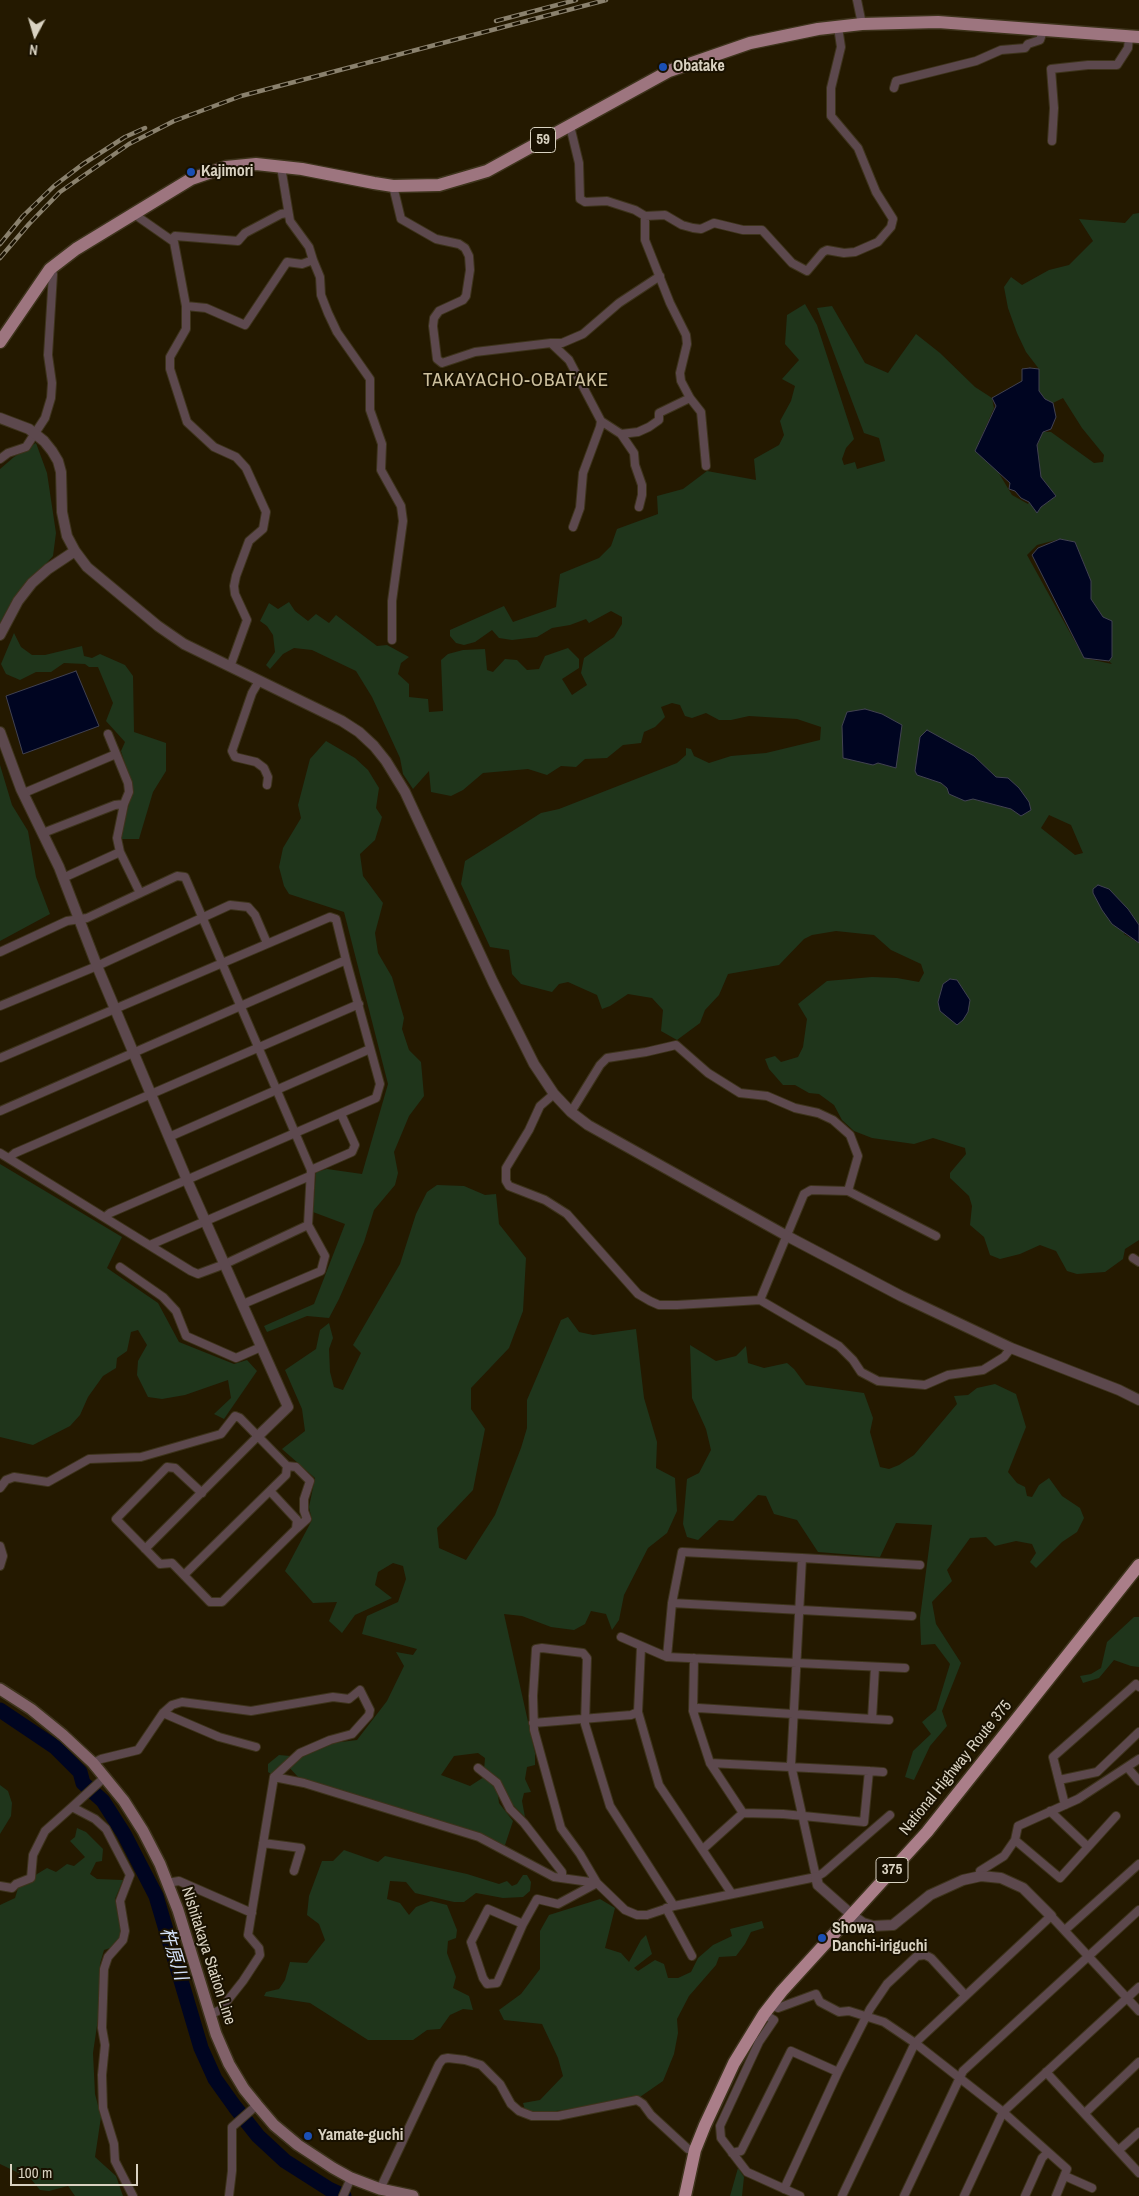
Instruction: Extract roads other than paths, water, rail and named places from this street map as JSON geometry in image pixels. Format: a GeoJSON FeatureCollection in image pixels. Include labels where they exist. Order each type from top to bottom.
{"type":"FeatureCollection","features":[{"type":"Feature","properties":{"kind":"highway","name":"National Highway Route 375"},"geometry":{"type":"LineString","coordinates":[[685,2196],[694,2150],[734,2063],[767,2009],[927,1832],[1139,1565]]}},
{"type":"Feature","properties":{"kind":"main road","name":"59"},"geometry":{"type":"LineString","coordinates":[[0,342],[50,269],[76,249],[191,179],[217,170],[256,164],[393,186],[439,185],[487,171],[668,71],[750,43],[838,27],[862,24],[938,22],[1134,38]]}},
{"type":"Feature","properties":{"kind":"main road","name":"Nishitakaya Station Line"},"geometry":{"type":"LineString","coordinates":[[0,1689],[31,1709],[64,1735],[93,1763],[124,1801],[143,1831],[178,1910],[209,2015],[229,2064],[253,2109],[298,2145],[351,2178],[396,2195],[413,2196]]}},
{"type":"Feature","properties":{"kind":"street"},"geometry":{"type":"LineString","coordinates":[[857,0],[862,24]]}},
{"type":"Feature","properties":{"kind":"street"},"geometry":{"type":"LineString","coordinates":[[570,126],[579,163],[580,199],[584,202],[607,202],[635,210],[644,216],[665,215],[682,225],[700,229],[714,224],[742,230],[762,230],[792,263],[807,271],[823,252],[827,250],[844,253],[855,252],[878,242],[891,227],[893,219],[876,192],[858,148],[831,116],[831,88],[841,46],[838,27]]}},
{"type":"Feature","properties":{"kind":"street"},"geometry":{"type":"LineString","coordinates":[[894,88],[896,81],[976,61],[1001,50],[1025,48],[1028,44],[1040,40],[1043,31]]}},
{"type":"Feature","properties":{"kind":"street"},"geometry":{"type":"LineString","coordinates":[[1052,140],[1054,108],[1050,68],[1088,64],[1117,65],[1134,38]]}},
{"type":"Feature","properties":{"kind":"street"},"geometry":{"type":"LineString","coordinates":[[281,167],[287,213],[290,221],[310,247],[320,277],[321,296],[328,313],[337,332],[370,379],[370,410],[382,444],[381,470],[401,506],[403,521],[392,601],[392,640]]}},
{"type":"Feature","properties":{"kind":"street"},"geometry":{"type":"LineString","coordinates":[[393,186],[401,219],[436,239],[459,244],[465,248],[469,256],[470,270],[466,296],[463,300],[439,311],[434,318],[433,326],[437,359],[442,363],[475,352],[562,343],[583,334],[619,303],[660,276]]}},
{"type":"Feature","properties":{"kind":"street"},"geometry":{"type":"LineString","coordinates":[[172,239],[174,236],[238,241],[245,233],[281,214],[287,213]]}},
{"type":"Feature","properties":{"kind":"street"},"geometry":{"type":"LineString","coordinates":[[134,214],[142,222],[172,239],[186,306],[186,329],[170,356],[170,369],[187,422],[214,447],[236,457],[246,468],[266,512],[263,529],[250,541],[236,576],[235,594],[247,620],[230,668]]}},
{"type":"Feature","properties":{"kind":"street"},"geometry":{"type":"LineString","coordinates":[[644,216],[645,240],[670,304],[686,335],[687,344],[680,373],[681,381],[690,398],[701,412],[706,466]]}},
{"type":"Feature","properties":{"kind":"street"},"geometry":{"type":"LineString","coordinates":[[186,306],[206,308],[245,325],[287,262],[302,264],[313,260]]}},
{"type":"Feature","properties":{"kind":"street"},"geometry":{"type":"LineString","coordinates":[[0,459],[8,453],[26,447],[45,418],[51,398],[52,383],[48,355],[53,274],[50,269]]}},
{"type":"Feature","properties":{"kind":"street"},"geometry":{"type":"LineString","coordinates":[[551,343],[569,360],[601,421],[621,434],[634,453],[634,465],[642,485],[639,507]]}},
{"type":"Feature","properties":{"kind":"street"},"geometry":{"type":"LineString","coordinates":[[621,434],[638,432],[649,427],[658,420],[659,413],[690,398]]}},
{"type":"Feature","properties":{"kind":"street"},"geometry":{"type":"LineString","coordinates":[[0,418],[36,434],[44,441],[58,461],[61,472],[62,512],[67,536],[87,567],[158,626],[184,644],[342,721],[359,732],[386,761],[405,792],[534,1064],[554,1094],[571,1112],[588,1125],[787,1236],[902,1296],[1011,1348],[1119,1390],[1139,1400]]}},
{"type":"Feature","properties":{"kind":"street"},"geometry":{"type":"LineString","coordinates":[[573,527],[580,508],[583,473],[601,421]]}},
{"type":"Feature","properties":{"kind":"street"},"geometry":{"type":"LineString","coordinates":[[0,636],[18,601],[32,583],[48,569],[75,551]]}},
{"type":"Feature","properties":{"kind":"street"},"geometry":{"type":"LineString","coordinates":[[259,681],[252,693],[232,751],[235,757],[256,762],[264,768],[268,776],[267,785]]}},
{"type":"Feature","properties":{"kind":"street"},"geometry":{"type":"LineString","coordinates":[[0,732],[24,793],[63,878],[78,920],[187,1180],[288,1407],[145,1549]]}},
{"type":"Feature","properties":{"kind":"street"},"geometry":{"type":"LineString","coordinates":[[108,734],[128,783],[129,792],[124,804],[117,838],[120,852],[140,893]]}},
{"type":"Feature","properties":{"kind":"street"},"geometry":{"type":"LineString","coordinates":[[24,793],[116,754]]}},
{"type":"Feature","properties":{"kind":"street"},"geometry":{"type":"LineString","coordinates":[[43,834],[115,805],[124,804]]}},
{"type":"Feature","properties":{"kind":"street"},"geometry":{"type":"LineString","coordinates":[[63,878],[120,852]]}},
{"type":"Feature","properties":{"kind":"street"},"geometry":{"type":"LineString","coordinates":[[0,952],[67,921],[87,918],[177,876],[185,877],[204,917],[311,1173],[308,1225],[325,1256],[321,1271],[243,1304]]}},
{"type":"Feature","properties":{"kind":"street"},"geometry":{"type":"LineString","coordinates":[[0,1006],[97,966],[230,905],[248,907],[255,915],[267,943]]}},
{"type":"Feature","properties":{"kind":"street"},"geometry":{"type":"LineString","coordinates":[[0,1058],[116,1010],[267,943],[330,917],[336,919],[380,1084],[376,1098],[110,1213],[105,1217]]}},
{"type":"Feature","properties":{"kind":"street"},"geometry":{"type":"LineString","coordinates":[[0,1111],[346,960]]}},
{"type":"Feature","properties":{"kind":"street"},"geometry":{"type":"LineString","coordinates":[[9,1158],[15,1153],[359,1004]]}},
{"type":"Feature","properties":{"kind":"street"},"geometry":{"type":"LineString","coordinates":[[571,1112],[600,1065],[607,1058],[676,1045],[708,1073],[740,1093],[767,1096],[833,1120],[850,1135],[858,1156],[848,1191]]}},
{"type":"Feature","properties":{"kind":"street"},"geometry":{"type":"LineString","coordinates":[[169,1137],[370,1049]]}},
{"type":"Feature","properties":{"kind":"street"},"geometry":{"type":"LineString","coordinates":[[554,1094],[540,1106],[529,1130],[506,1168],[505,1175],[508,1186],[545,1200],[563,1210],[638,1294],[650,1302],[659,1305],[677,1305],[760,1300],[839,1346],[853,1360],[861,1372],[878,1381],[925,1385],[948,1376],[983,1370],[1004,1357],[1011,1348]]}},
{"type":"Feature","properties":{"kind":"street"},"geometry":{"type":"LineString","coordinates":[[150,1246],[311,1173],[352,1152],[355,1145],[341,1114]]}},
{"type":"Feature","properties":{"kind":"street"},"geometry":{"type":"LineString","coordinates":[[0,1153],[198,1274],[225,1264],[308,1225]]}},
{"type":"Feature","properties":{"kind":"street"},"geometry":{"type":"LineString","coordinates":[[760,1300],[804,1194],[808,1191],[848,1191],[936,1236]]}},
{"type":"Feature","properties":{"kind":"street"},"geometry":{"type":"LineString","coordinates":[[120,1267],[163,1297],[176,1311],[186,1336],[236,1358],[262,1347]]}},
{"type":"Feature","properties":{"kind":"street"},"geometry":{"type":"LineString","coordinates":[[0,1488],[6,1480],[14,1478],[48,1482],[89,1459],[141,1457],[221,1434],[235,1416],[258,1436],[286,1466],[296,1467],[310,1481],[304,1499],[304,1511],[307,1519],[222,1602],[210,1602],[185,1574],[172,1563],[160,1564],[116,1519],[167,1467],[174,1468],[202,1493]]}},
{"type":"Feature","properties":{"kind":"street"},"geometry":{"type":"LineString","coordinates":[[185,1574],[286,1475],[286,1466]]}},
{"type":"Feature","properties":{"kind":"street"},"geometry":{"type":"LineString","coordinates":[[270,1491],[297,1520],[296,1529]]}},
{"type":"Feature","properties":{"kind":"street"},"geometry":{"type":"LineString","coordinates":[[0,1546],[3,1556],[0,1566]]}},
{"type":"Feature","properties":{"kind":"street"},"geometry":{"type":"LineString","coordinates":[[667,1657],[672,1603],[682,1552],[920,1565]]}},
{"type":"Feature","properties":{"kind":"street"},"geometry":{"type":"LineString","coordinates":[[802,1558],[791,1765],[818,1885],[852,1915],[863,1923],[873,1926],[893,1925],[930,1894],[964,1880],[981,1876],[1001,1878],[1023,1888],[1090,1956],[1139,2011]]}},
{"type":"Feature","properties":{"kind":"street"},"geometry":{"type":"LineString","coordinates":[[672,1603],[912,1616]]}},
{"type":"Feature","properties":{"kind":"street"},"geometry":{"type":"LineString","coordinates":[[621,1638],[667,1657],[905,1668]]}},
{"type":"Feature","properties":{"kind":"street"},"geometry":{"type":"LineString","coordinates":[[641,1647],[638,1712],[660,1785],[732,1894]]}},
{"type":"Feature","properties":{"kind":"street"},"geometry":{"type":"LineString","coordinates":[[674,1906],[610,1806],[584,1718],[587,1658],[583,1653],[542,1648],[536,1649],[533,1723],[561,1828],[580,1854],[596,1883],[625,1910],[637,1915],[646,1915],[674,1906],[816,1877],[890,1815]]}},
{"type":"Feature","properties":{"kind":"street"},"geometry":{"type":"LineString","coordinates":[[694,1658],[693,1711],[710,1763],[743,1813]]}},
{"type":"Feature","properties":{"kind":"street"},"geometry":{"type":"LineString","coordinates":[[872,1719],[875,1667]]}},
{"type":"Feature","properties":{"kind":"street"},"geometry":{"type":"LineString","coordinates":[[1065,1805],[1053,1757],[1136,1684],[1139,1687]]}},
{"type":"Feature","properties":{"kind":"street"},"geometry":{"type":"LineString","coordinates":[[93,1763],[101,1759],[138,1750],[163,1713],[172,1705],[182,1702],[251,1711],[333,1698],[349,1699],[360,1690],[370,1710],[369,1715],[352,1734],[330,1740],[300,1753],[274,1777],[248,1935],[259,1948],[260,1955],[243,1982],[220,2010],[209,2015]]}},
{"type":"Feature","properties":{"kind":"street"},"geometry":{"type":"LineString","coordinates":[[693,1711],[698,1708],[889,1720]]}},
{"type":"Feature","properties":{"kind":"street"},"geometry":{"type":"LineString","coordinates":[[533,1723],[631,1715],[638,1712]]}},
{"type":"Feature","properties":{"kind":"street"},"geometry":{"type":"LineString","coordinates":[[163,1713],[220,1737],[256,1747]]}},
{"type":"Feature","properties":{"kind":"street"},"geometry":{"type":"LineString","coordinates":[[1059,1780],[1097,1772],[1139,1732]]}},
{"type":"Feature","properties":{"kind":"street"},"geometry":{"type":"LineString","coordinates":[[981,1876],[980,1871],[1004,1856],[1015,1840],[1018,1826],[1078,1799],[1139,1759]]}},
{"type":"Feature","properties":{"kind":"street"},"geometry":{"type":"LineString","coordinates":[[710,1763],[791,1765],[883,1772]]}},
{"type":"Feature","properties":{"kind":"street"},"geometry":{"type":"LineString","coordinates":[[1128,1767],[1139,1781]]}},
{"type":"Feature","properties":{"kind":"street"},"geometry":{"type":"LineString","coordinates":[[478,1768],[497,1783],[510,1808],[562,1872],[562,1878]]}},
{"type":"Feature","properties":{"kind":"street"},"geometry":{"type":"LineString","coordinates":[[703,1849],[743,1813],[783,1814],[864,1822],[869,1771]]}},
{"type":"Feature","properties":{"kind":"street"},"geometry":{"type":"LineString","coordinates":[[0,1886],[12,1888],[16,1884],[31,1878],[33,1855],[45,1831],[105,1777]]}},
{"type":"Feature","properties":{"kind":"street"},"geometry":{"type":"LineString","coordinates":[[274,1777],[304,1783],[479,1837],[554,1877],[596,1883]]}},
{"type":"Feature","properties":{"kind":"street"},"geometry":{"type":"LineString","coordinates":[[72,1807],[94,1819],[106,1829],[130,1875],[120,1901],[125,1931],[123,1940],[108,1957],[104,1969],[102,2075],[103,2108],[114,2144],[115,2161],[133,2196]]}},
{"type":"Feature","properties":{"kind":"street"},"geometry":{"type":"LineString","coordinates":[[1050,1811],[1088,1847]]}},
{"type":"Feature","properties":{"kind":"street"},"geometry":{"type":"LineString","coordinates":[[1015,1840],[1060,1878],[1116,1816]]}},
{"type":"Feature","properties":{"kind":"street"},"geometry":{"type":"LineString","coordinates":[[263,1843],[301,1848],[294,1871]]}},
{"type":"Feature","properties":{"kind":"street"},"geometry":{"type":"LineString","coordinates":[[1065,1930],[1139,1864]]}},
{"type":"Feature","properties":{"kind":"street"},"geometry":{"type":"LineString","coordinates":[[167,1883],[179,1881],[252,1913]]}},
{"type":"Feature","properties":{"kind":"street"},"geometry":{"type":"LineString","coordinates":[[523,1924],[488,1909],[471,1942],[483,1978],[488,1984],[494,1985],[497,1983],[523,1924],[537,1899],[558,1904],[596,1883]]}},
{"type":"Feature","properties":{"kind":"street"},"geometry":{"type":"LineString","coordinates":[[666,1908],[692,1956]]}},
{"type":"Feature","properties":{"kind":"street"},"geometry":{"type":"LineString","coordinates":[[904,2196],[959,2077],[1139,1910]]}},
{"type":"Feature","properties":{"kind":"street"},"geometry":{"type":"LineString","coordinates":[[842,2196],[915,2043],[1051,1916]]}},
{"type":"Feature","properties":{"kind":"street"},"geometry":{"type":"LineString","coordinates":[[784,2188],[838,2072],[867,2016],[887,1984],[917,1956],[925,1955],[931,1958],[965,1995]]}},
{"type":"Feature","properties":{"kind":"street"},"geometry":{"type":"LineString","coordinates":[[964,2196],[1003,2112],[1139,1987]]}},
{"type":"Feature","properties":{"kind":"street"},"geometry":{"type":"LineString","coordinates":[[800,2196],[747,2172],[721,2138],[720,2126],[759,2042],[774,2020],[767,2009],[778,2008],[816,1994],[820,2002],[839,2012],[849,2011],[884,2022],[915,2043],[1003,2112],[1067,2168],[1056,2196]]}},
{"type":"Feature","properties":{"kind":"street"},"geometry":{"type":"LineString","coordinates":[[732,2153],[741,2151],[791,2051],[838,2072]]}},
{"type":"Feature","properties":{"kind":"street"},"geometry":{"type":"LineString","coordinates":[[380,2189],[439,2064],[448,2058],[465,2060],[481,2065],[500,2084],[511,2104],[518,2111],[532,2116],[558,2116],[637,2100],[688,2149],[694,2150]]}},
{"type":"Feature","properties":{"kind":"street"},"geometry":{"type":"LineString","coordinates":[[1085,2113],[1139,2062]]}},
{"type":"Feature","properties":{"kind":"street"},"geometry":{"type":"LineString","coordinates":[[1046,2072],[1139,2173]]}},
{"type":"Feature","properties":{"kind":"street"},"geometry":{"type":"LineString","coordinates":[[228,2196],[232,2171],[232,2127],[253,2109]]}},
{"type":"Feature","properties":{"kind":"street"},"geometry":{"type":"LineString","coordinates":[[1119,2150],[1139,2132]]}},
{"type":"Feature","properties":{"kind":"street"},"geometry":{"type":"LineString","coordinates":[[1025,2196],[1042,2158],[1048,2152]]}},
{"type":"Feature","properties":{"kind":"street"},"geometry":{"type":"LineString","coordinates":[[1065,2176],[1092,2188]]}},
{"type":"Feature","properties":{"kind":"street"},"geometry":{"type":"LineString","coordinates":[[344,2194],[351,2178]]}},
{"type":"Feature","properties":{"kind":"water"},"geometry":{"type":"Polygon","coordinates":[[[1022,369],[1039,369],[1039,391],[1045,399],[1053,403],[1056,417],[1051,429],[1043,432],[1037,445],[1041,477],[1056,496],[1041,507],[1037,513],[1029,502],[1021,498],[1015,491],[1009,489],[1010,483],[975,451],[996,406],[992,398],[1022,381],[1022,369]]]}},
{"type":"Feature","properties":{"kind":"water"},"geometry":{"type":"Polygon","coordinates":[[[1060,539],[1075,542],[1091,581],[1091,599],[1103,617],[1112,621],[1112,657],[1109,661],[1084,658],[1032,555],[1038,548],[1060,539]]]}},
{"type":"Feature","properties":{"kind":"water"},"geometry":{"type":"Polygon","coordinates":[[[76,671],[99,726],[23,754],[6,696],[76,671]]]}},
{"type":"Feature","properties":{"kind":"water"},"geometry":{"type":"Polygon","coordinates":[[[865,709],[882,714],[902,725],[896,768],[878,763],[873,765],[843,758],[842,726],[847,712],[865,709]]]}},
{"type":"Feature","properties":{"kind":"water"},"geometry":{"type":"Polygon","coordinates":[[[927,730],[974,756],[996,777],[1008,778],[1019,788],[1029,802],[1031,810],[1021,816],[1011,809],[973,799],[965,801],[949,794],[947,788],[941,783],[917,775],[915,771],[920,737],[927,730]]]}},
{"type":"Feature","properties":{"kind":"water"},"geometry":{"type":"Polygon","coordinates":[[[1098,885],[1109,889],[1128,909],[1139,925],[1139,943],[1112,924],[1102,910],[1093,893],[1093,889],[1098,885]]]}},
{"type":"Feature","properties":{"kind":"water"},"geometry":{"type":"Polygon","coordinates":[[[950,979],[957,980],[970,1000],[968,1012],[957,1025],[940,1011],[938,1002],[943,984],[950,979]]]}},
{"type":"Feature","properties":{"kind":"waterway","name":"杵原川"},"geometry":{"type":"LineString","coordinates":[[0,1710],[55,1747],[80,1772],[83,1783],[103,1801],[124,1834],[156,1896],[201,2048],[215,2079],[258,2136],[285,2161],[329,2189],[344,2196]]}},
{"type":"Feature","properties":{"kind":"railway"},"geometry":{"type":"LineString","coordinates":[[496,21],[576,0]]}},
{"type":"Feature","properties":{"kind":"railway"},"geometry":{"type":"LineString","coordinates":[[0,258],[60,192],[129,144],[174,121],[241,96],[606,0]]}},
{"type":"Feature","properties":{"kind":"railway"},"geometry":{"type":"LineString","coordinates":[[0,244],[23,216],[54,186],[83,164],[125,137],[145,128]]}},
{"type":"Feature","properties":{"kind":"place","name":"Obatake"},"geometry":{"type":"Point","coordinates":[663,67]}},
{"type":"Feature","properties":{"kind":"place","name":"Kajimori"},"geometry":{"type":"Point","coordinates":[191,172]}},
{"type":"Feature","properties":{"kind":"place","name":"Showa Danchi-iriguchi"},"geometry":{"type":"Point","coordinates":[822,1938]}},
{"type":"Feature","properties":{"kind":"place","name":"Yamate-guchi"},"geometry":{"type":"Point","coordinates":[308,2136]}},
{"type":"Feature","properties":{"kind":"district","name":"TAKAYACHO-OBATAKE"},"geometry":{"type":"Point","coordinates":[516,381]}}]}
